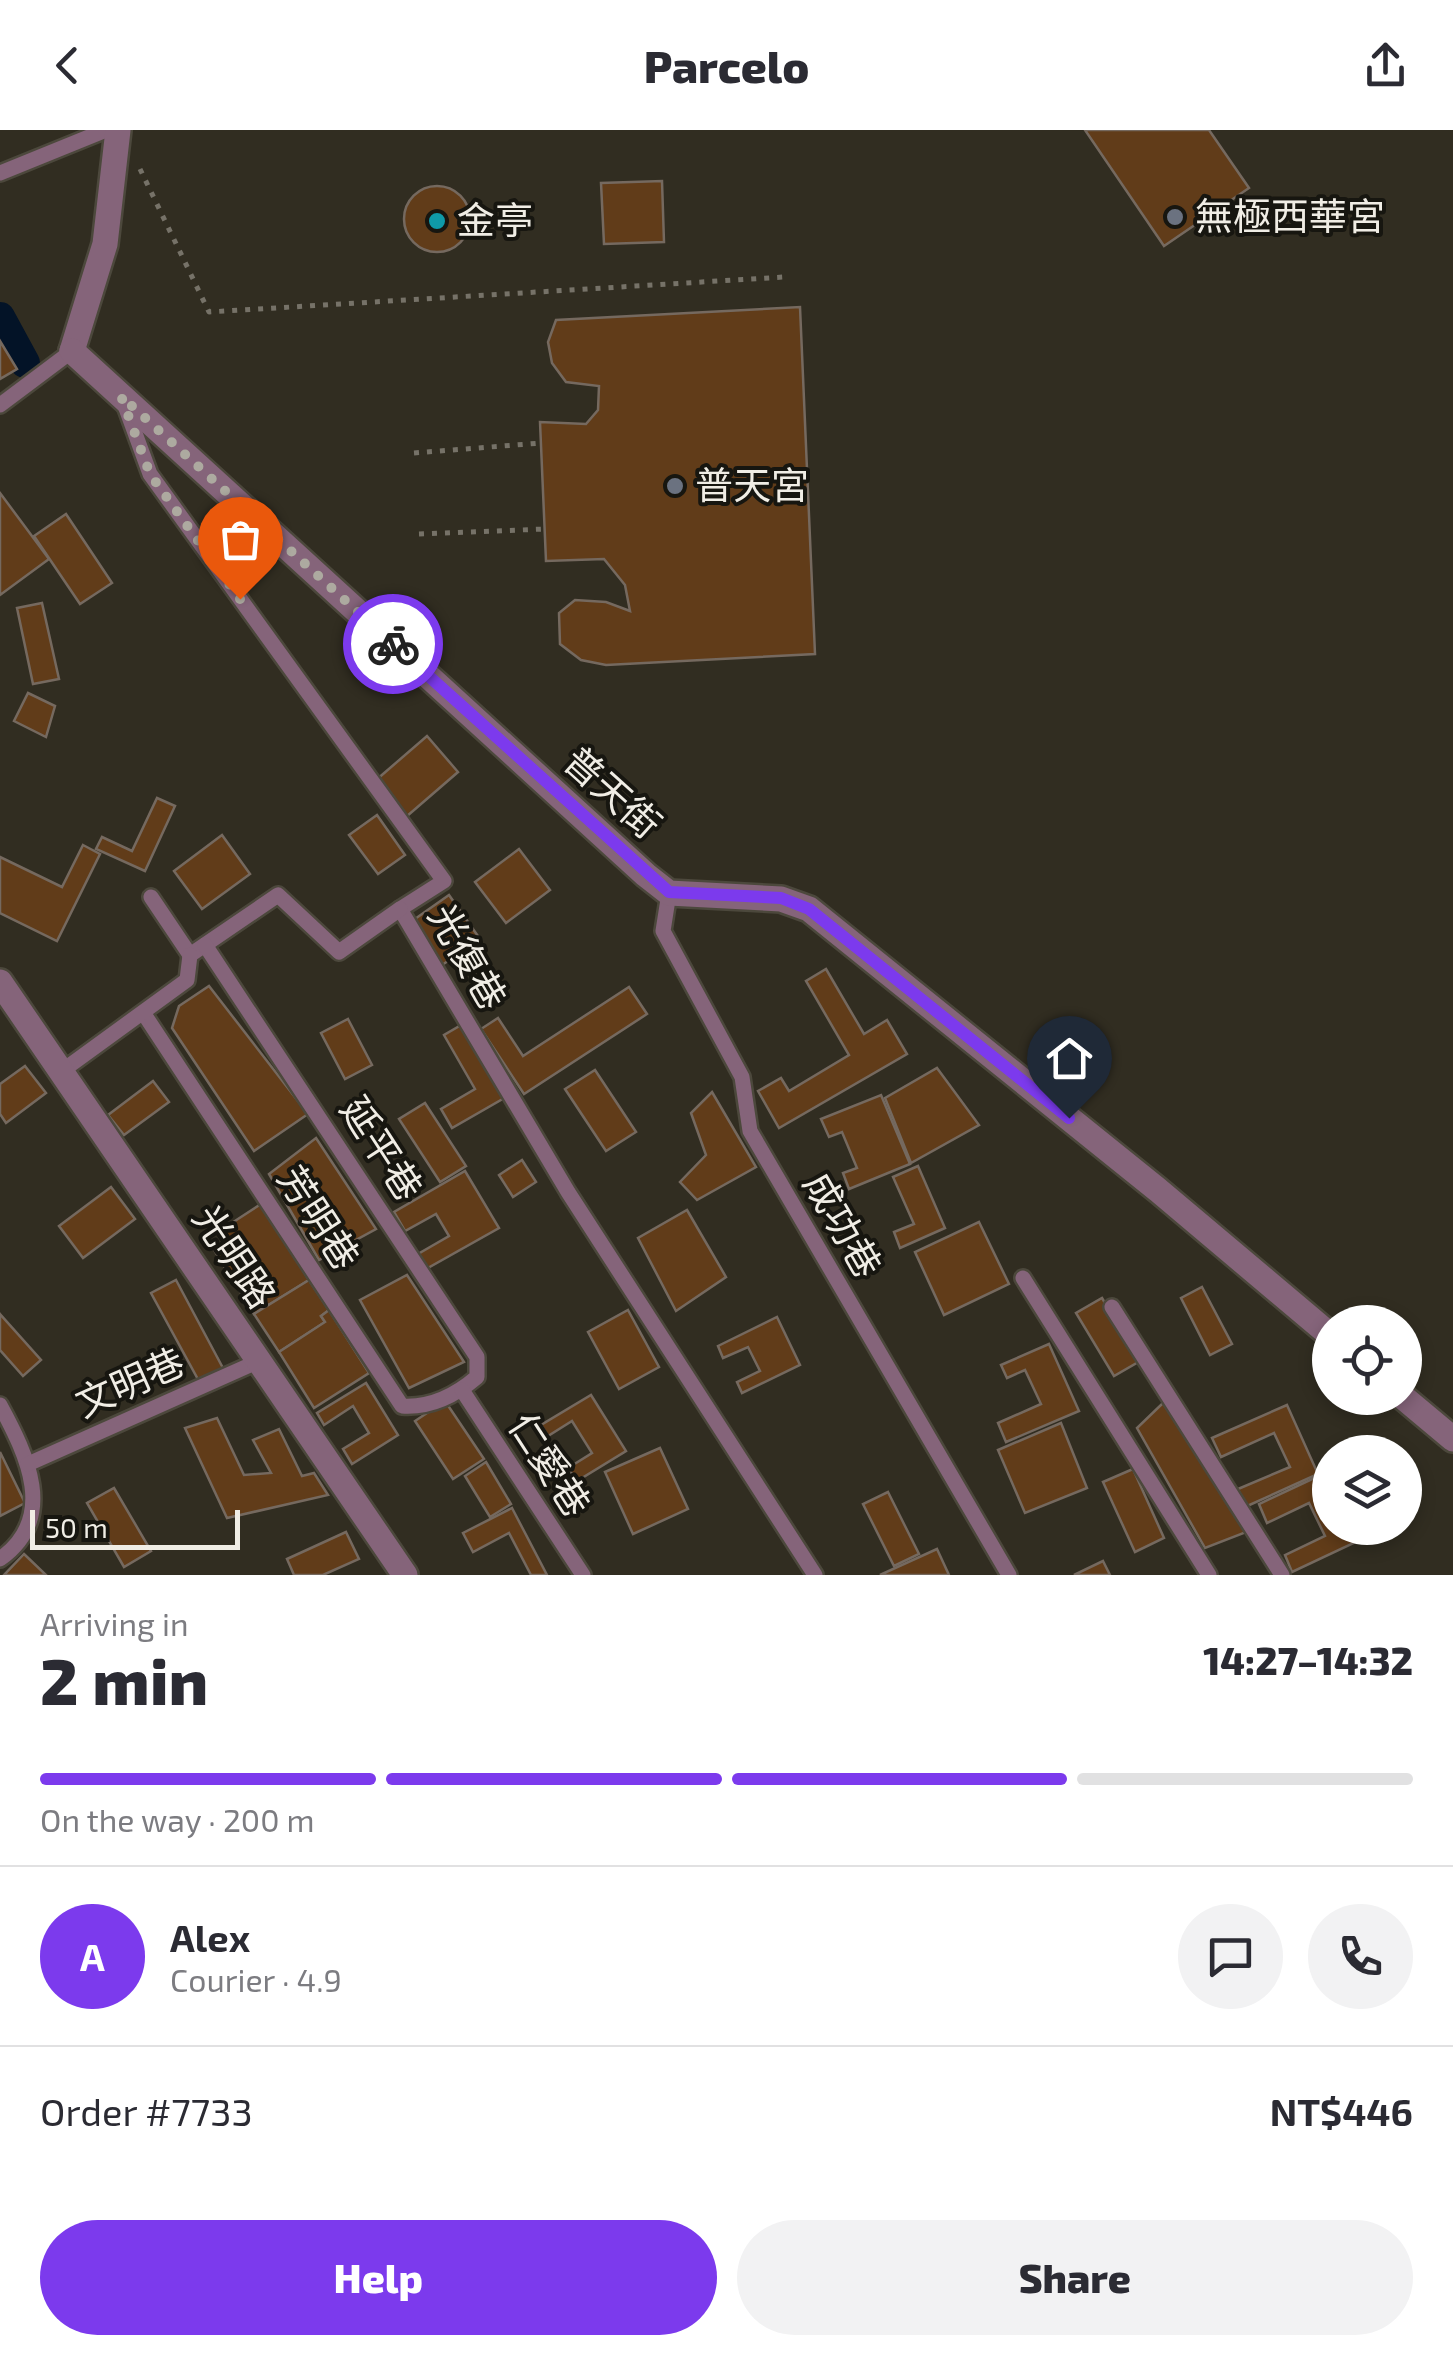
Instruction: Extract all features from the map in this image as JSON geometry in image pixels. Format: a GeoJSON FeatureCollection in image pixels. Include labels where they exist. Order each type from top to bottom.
{"type":"FeatureCollection","features":[{"type":"Feature","properties":{"kind":"street"},"geometry":{"type":"LineString","coordinates":[[72,351],[105,244],[118,130]]}},
{"type":"Feature","properties":{"kind":"street","name":"普天街"},"geometry":{"type":"LineString","coordinates":[[72,351],[669,892],[781,898],[809,909],[1158,1190],[1312,1320]]}},
{"type":"Feature","properties":{"kind":"street","name":"光明路"},"geometry":{"type":"LineString","coordinates":[[0,982],[404,1575]]}},
{"type":"Feature","properties":{"kind":"street"},"geometry":{"type":"LineString","coordinates":[[1422,1413],[1453,1439]]}},
{"type":"Feature","properties":{"kind":"lane"},"geometry":{"type":"LineString","coordinates":[[0,173],[106,130]]}},
{"type":"Feature","properties":{"kind":"lane"},"geometry":{"type":"LineString","coordinates":[[0,405],[72,351]]}},
{"type":"Feature","properties":{"kind":"lane","name":"光復巷"},"geometry":{"type":"LineString","coordinates":[[121,396],[150,474],[444,882],[400,909],[568,1192],[815,1575]]}},
{"type":"Feature","properties":{"kind":"lane","name":"成功巷"},"geometry":{"type":"LineString","coordinates":[[669,892],[664,931],[742,1077],[750,1131],[1010,1575]]}},
{"type":"Feature","properties":{"kind":"lane"},"geometry":{"type":"LineString","coordinates":[[190,955],[278,895],[338,952],[400,909]]}},
{"type":"Feature","properties":{"kind":"lane"},"geometry":{"type":"LineString","coordinates":[[62,1071],[188,980],[190,955],[151,896]]}},
{"type":"Feature","properties":{"kind":"lane","name":"延平巷"},"geometry":{"type":"LineString","coordinates":[[204,945],[476,1357],[478,1377],[462,1390]]}},
{"type":"Feature","properties":{"kind":"lane","name":"芳明巷"},"geometry":{"type":"LineString","coordinates":[[144,1014],[402,1406],[422,1408],[462,1390]]}},
{"type":"Feature","properties":{"kind":"lane"},"geometry":{"type":"LineString","coordinates":[[1024,1278],[1209,1575]]}},
{"type":"Feature","properties":{"kind":"lane"},"geometry":{"type":"LineString","coordinates":[[1112,1307],[1282,1575]]}},
{"type":"Feature","properties":{"kind":"lane","name":"文明巷"},"geometry":{"type":"LineString","coordinates":[[28,1464],[259,1361]]}},
{"type":"Feature","properties":{"kind":"lane","name":"仁愛巷"},"geometry":{"type":"LineString","coordinates":[[462,1390],[582,1575]]}},
{"type":"Feature","properties":{"kind":"lane"},"geometry":{"type":"LineString","coordinates":[[0,1405],[28,1464],[35,1493],[20,1546],[0,1559]]}},
{"type":"Feature","properties":{"kind":"path"},"geometry":{"type":"LineString","coordinates":[[137,163],[209,312],[784,277]]}},
{"type":"Feature","properties":{"kind":"path"},"geometry":{"type":"LineString","coordinates":[[414,453],[541,444]]}},
{"type":"Feature","properties":{"kind":"path"},"geometry":{"type":"LineString","coordinates":[[419,534],[545,529]]}},
{"type":"Feature","properties":{"kind":"building","name":"無極西華宮"},"geometry":{"type":"Polygon","coordinates":[[[1085,130],[1209,130],[1249,188],[1164,246],[1085,130]]]}},
{"type":"Feature","properties":{"kind":"building"},"geometry":{"type":"Polygon","coordinates":[[[662,181],[664,242],[604,244],[601,183],[662,181]]]}},
{"type":"Feature","properties":{"kind":"building","name":"金亭"},"geometry":{"type":"Polygon","coordinates":[[[437,186],[460,196],[470,219],[460,242],[437,252],[414,242],[404,219],[414,196],[437,186]]]}},
{"type":"Feature","properties":{"kind":"building","name":"普天宮"},"geometry":{"type":"Polygon","coordinates":[[[800,307],[815,654],[606,665],[581,660],[560,644],[559,613],[575,600],[606,602],[630,611],[625,585],[604,559],[546,561],[540,422],[586,424],[598,410],[599,386],[566,382],[552,363],[548,342],[556,320],[800,307]]]}},
{"type":"Feature","properties":{"kind":"building"},"geometry":{"type":"Polygon","coordinates":[[[0,341],[17,369],[0,379],[0,341]]]}},
{"type":"Feature","properties":{"kind":"building"},"geometry":{"type":"Polygon","coordinates":[[[0,493],[49,559],[0,595],[0,493]]]}},
{"type":"Feature","properties":{"kind":"building"},"geometry":{"type":"Polygon","coordinates":[[[66,514],[112,583],[80,604],[34,536],[66,514]]]}},
{"type":"Feature","properties":{"kind":"building"},"geometry":{"type":"Polygon","coordinates":[[[42,603],[59,679],[33,684],[17,608],[42,603]]]}},
{"type":"Feature","properties":{"kind":"building"},"geometry":{"type":"Polygon","coordinates":[[[28,693],[55,706],[46,737],[14,721],[28,693]]]}},
{"type":"Feature","properties":{"kind":"building"},"geometry":{"type":"Polygon","coordinates":[[[427,736],[458,772],[406,817],[375,781],[427,736]]]}},
{"type":"Feature","properties":{"kind":"building"},"geometry":{"type":"Polygon","coordinates":[[[157,798],[175,806],[145,871],[96,849],[102,837],[132,851],[157,798]]]}},
{"type":"Feature","properties":{"kind":"building"},"geometry":{"type":"Polygon","coordinates":[[[377,815],[405,855],[378,874],[349,835],[377,815]]]}},
{"type":"Feature","properties":{"kind":"building"},"geometry":{"type":"Polygon","coordinates":[[[222,835],[250,874],[202,909],[174,871],[222,835]]]}},
{"type":"Feature","properties":{"kind":"building"},"geometry":{"type":"Polygon","coordinates":[[[83,845],[100,854],[57,941],[0,913],[0,857],[62,887],[83,845]]]}},
{"type":"Feature","properties":{"kind":"building"},"geometry":{"type":"Polygon","coordinates":[[[519,849],[550,890],[506,923],[475,882],[519,849]]]}},
{"type":"Feature","properties":{"kind":"building"},"geometry":{"type":"Polygon","coordinates":[[[449,895],[480,939],[442,965],[412,921],[449,895]]]}},
{"type":"Feature","properties":{"kind":"building"},"geometry":{"type":"Polygon","coordinates":[[[826,969],[864,1034],[887,1020],[907,1054],[779,1128],[758,1091],[781,1078],[789,1091],[849,1055],[806,981],[826,969]]]}},
{"type":"Feature","properties":{"kind":"building"},"geometry":{"type":"Polygon","coordinates":[[[209,986],[308,1114],[254,1151],[172,1028],[179,1006],[209,986]]]}},
{"type":"Feature","properties":{"kind":"building"},"geometry":{"type":"Polygon","coordinates":[[[629,987],[647,1014],[524,1094],[481,1029],[498,1018],[523,1056],[629,987]]]}},
{"type":"Feature","properties":{"kind":"building"},"geometry":{"type":"Polygon","coordinates":[[[348,1019],[372,1065],[345,1079],[321,1033],[348,1019]]]}},
{"type":"Feature","properties":{"kind":"building"},"geometry":{"type":"Polygon","coordinates":[[[463,1024],[506,1097],[452,1128],[441,1109],[475,1089],[444,1035],[463,1024]]]}},
{"type":"Feature","properties":{"kind":"building"},"geometry":{"type":"Polygon","coordinates":[[[25,1066],[46,1093],[6,1123],[0,1114],[0,1084],[25,1066]]]}},
{"type":"Feature","properties":{"kind":"building"},"geometry":{"type":"Polygon","coordinates":[[[937,1068],[979,1125],[911,1163],[885,1098],[937,1068]]]}},
{"type":"Feature","properties":{"kind":"building"},"geometry":{"type":"Polygon","coordinates":[[[595,1070],[636,1132],[606,1151],[565,1089],[595,1070]]]}},
{"type":"Feature","properties":{"kind":"building"},"geometry":{"type":"Polygon","coordinates":[[[153,1081],[169,1102],[124,1135],[108,1115],[153,1081]]]}},
{"type":"Feature","properties":{"kind":"building"},"geometry":{"type":"Polygon","coordinates":[[[712,1092],[756,1167],[697,1200],[680,1182],[706,1155],[691,1113],[712,1092]]]}},
{"type":"Feature","properties":{"kind":"building"},"geometry":{"type":"Polygon","coordinates":[[[881,1095],[910,1164],[849,1189],[843,1173],[857,1168],[842,1132],[829,1137],[821,1119],[881,1095]]]}},
{"type":"Feature","properties":{"kind":"building"},"geometry":{"type":"Polygon","coordinates":[[[425,1103],[466,1166],[440,1182],[399,1119],[425,1103]]]}},
{"type":"Feature","properties":{"kind":"building"},"geometry":{"type":"Polygon","coordinates":[[[316,1138],[376,1229],[319,1260],[269,1174],[316,1138]]]}},
{"type":"Feature","properties":{"kind":"building"},"geometry":{"type":"Polygon","coordinates":[[[522,1160],[536,1182],[513,1197],[499,1175],[522,1160]]]}},
{"type":"Feature","properties":{"kind":"building"},"geometry":{"type":"Polygon","coordinates":[[[918,1166],[945,1228],[900,1248],[894,1232],[914,1224],[893,1177],[918,1166]]]}},
{"type":"Feature","properties":{"kind":"building"},"geometry":{"type":"Polygon","coordinates":[[[465,1171],[499,1228],[426,1269],[418,1254],[449,1236],[436,1214],[405,1231],[394,1212],[465,1171]]]}},
{"type":"Feature","properties":{"kind":"building"},"geometry":{"type":"Polygon","coordinates":[[[111,1187],[135,1219],[83,1258],[59,1226],[111,1187]]]}},
{"type":"Feature","properties":{"kind":"building"},"geometry":{"type":"Polygon","coordinates":[[[261,1204],[309,1280],[254,1314],[214,1250],[228,1241],[221,1230],[261,1204]]]}},
{"type":"Feature","properties":{"kind":"building"},"geometry":{"type":"Polygon","coordinates":[[[687,1210],[726,1277],[676,1311],[638,1238],[687,1210]]]}},
{"type":"Feature","properties":{"kind":"building"},"geometry":{"type":"Polygon","coordinates":[[[979,1222],[1009,1284],[944,1315],[915,1252],[979,1222]]]}},
{"type":"Feature","properties":{"kind":"building"},"geometry":{"type":"Polygon","coordinates":[[[407,1275],[464,1362],[409,1388],[360,1300],[407,1275]]]}},
{"type":"Feature","properties":{"kind":"building"},"geometry":{"type":"Polygon","coordinates":[[[176,1280],[224,1370],[200,1383],[151,1293],[176,1280]]]}},
{"type":"Feature","properties":{"kind":"building"},"geometry":{"type":"Polygon","coordinates":[[[309,1280],[329,1310],[321,1316],[325,1322],[279,1352],[254,1314],[309,1280]]]}},
{"type":"Feature","properties":{"kind":"building"},"geometry":{"type":"Polygon","coordinates":[[[1202,1287],[1232,1344],[1210,1355],[1181,1298],[1202,1287]]]}},
{"type":"Feature","properties":{"kind":"building"},"geometry":{"type":"Polygon","coordinates":[[[1102,1298],[1140,1361],[1114,1376],[1076,1313],[1102,1298]]]}},
{"type":"Feature","properties":{"kind":"building"},"geometry":{"type":"Polygon","coordinates":[[[329,1310],[369,1373],[314,1408],[279,1352],[325,1322],[321,1316],[329,1310]]]}},
{"type":"Feature","properties":{"kind":"building"},"geometry":{"type":"Polygon","coordinates":[[[628,1310],[659,1367],[619,1389],[588,1332],[628,1310]]]}},
{"type":"Feature","properties":{"kind":"building"},"geometry":{"type":"Polygon","coordinates":[[[0,1314],[41,1360],[23,1376],[0,1350],[0,1314]]]}},
{"type":"Feature","properties":{"kind":"building"},"geometry":{"type":"Polygon","coordinates":[[[777,1317],[800,1365],[742,1393],[737,1382],[760,1371],[748,1347],[723,1358],[718,1346],[777,1317]]]}},
{"type":"Feature","properties":{"kind":"building"},"geometry":{"type":"Polygon","coordinates":[[[1049,1344],[1079,1411],[1006,1442],[998,1423],[1041,1404],[1025,1370],[1007,1378],[1001,1365],[1049,1344]]]}},
{"type":"Feature","properties":{"kind":"building"},"geometry":{"type":"Polygon","coordinates":[[[366,1383],[398,1435],[352,1464],[343,1449],[369,1433],[353,1406],[324,1425],[317,1413],[366,1383]]]}},
{"type":"Feature","properties":{"kind":"building"},"geometry":{"type":"Polygon","coordinates":[[[591,1395],[626,1451],[577,1481],[568,1468],[592,1453],[572,1421],[548,1436],[541,1425],[591,1395]]]}},
{"type":"Feature","properties":{"kind":"building"},"geometry":{"type":"Polygon","coordinates":[[[445,1401],[484,1459],[453,1479],[415,1421],[445,1401]]]}},
{"type":"Feature","properties":{"kind":"building"},"geometry":{"type":"Polygon","coordinates":[[[1163,1403],[1249,1531],[1205,1548],[1137,1428],[1163,1403]]]}},
{"type":"Feature","properties":{"kind":"building"},"geometry":{"type":"Polygon","coordinates":[[[1287,1405],[1312,1461],[1312,1477],[1245,1507],[1238,1489],[1290,1467],[1274,1433],[1221,1457],[1212,1438],[1287,1405]]]}},
{"type":"Feature","properties":{"kind":"building"},"geometry":{"type":"Polygon","coordinates":[[[217,1418],[244,1475],[271,1473],[253,1440],[279,1429],[302,1476],[314,1473],[328,1495],[227,1518],[185,1428],[217,1418]]]}},
{"type":"Feature","properties":{"kind":"building"},"geometry":{"type":"Polygon","coordinates":[[[1061,1423],[1087,1488],[1025,1513],[998,1450],[1061,1423]]]}},
{"type":"Feature","properties":{"kind":"building"},"geometry":{"type":"Polygon","coordinates":[[[660,1448],[688,1509],[633,1534],[605,1472],[660,1448]]]}},
{"type":"Feature","properties":{"kind":"building"},"geometry":{"type":"Polygon","coordinates":[[[0,1452],[25,1503],[0,1516],[0,1452]]]}},
{"type":"Feature","properties":{"kind":"building"},"geometry":{"type":"Polygon","coordinates":[[[486,1462],[511,1504],[490,1517],[465,1476],[486,1462]]]}},
{"type":"Feature","properties":{"kind":"building"},"geometry":{"type":"Polygon","coordinates":[[[1133,1469],[1164,1538],[1135,1552],[1103,1482],[1133,1469]]]}},
{"type":"Feature","properties":{"kind":"building"},"geometry":{"type":"Polygon","coordinates":[[[1312,1479],[1312,1509],[1309,1503],[1267,1523],[1259,1504],[1312,1479]]]}},
{"type":"Feature","properties":{"kind":"building"},"geometry":{"type":"Polygon","coordinates":[[[114,1488],[151,1551],[124,1567],[87,1503],[114,1488]]]}},
{"type":"Feature","properties":{"kind":"building"},"geometry":{"type":"Polygon","coordinates":[[[888,1492],[919,1554],[894,1566],[863,1504],[888,1492]]]}},
{"type":"Feature","properties":{"kind":"building"},"geometry":{"type":"Polygon","coordinates":[[[512,1508],[547,1575],[531,1575],[509,1533],[473,1552],[463,1533],[512,1508]]]}},
{"type":"Feature","properties":{"kind":"building"},"geometry":{"type":"Polygon","coordinates":[[[346,1532],[359,1559],[323,1575],[294,1575],[287,1559],[346,1532]]]}},
{"type":"Feature","properties":{"kind":"building"},"geometry":{"type":"Polygon","coordinates":[[[1312,1542],[1349,1545],[1292,1572],[1285,1555],[1312,1542]]]}},
{"type":"Feature","properties":{"kind":"building"},"geometry":{"type":"Polygon","coordinates":[[[937,1549],[949,1575],[880,1575],[937,1549]]]}},
{"type":"Feature","properties":{"kind":"building"},"geometry":{"type":"Polygon","coordinates":[[[24,1554],[46,1575],[4,1575],[24,1554]]]}},
{"type":"Feature","properties":{"kind":"building"},"geometry":{"type":"Polygon","coordinates":[[[1103,1561],[1110,1575],[1074,1575],[1103,1561]]]}},
{"type":"Feature","properties":{"kind":"waterway"},"geometry":{"type":"LineString","coordinates":[[0,317],[25,363]]}},
{"type":"Feature","properties":{"kind":"way so far"},"geometry":{"type":"LineString","coordinates":[[240,599],[150,474],[121,396],[393,644]]}},
{"type":"Feature","properties":{"kind":"place","name":"無極西華宮"},"geometry":{"type":"Point","coordinates":[1175,217]}},
{"type":"Feature","properties":{"kind":"place","name":"金亭"},"geometry":{"type":"Point","coordinates":[437,221]}},
{"type":"Feature","properties":{"kind":"place","name":"普天宮"},"geometry":{"type":"Point","coordinates":[675,486]}},
{"type":"Feature","properties":{"kind":"route"},"geometry":{"type":"LineString","coordinates":[[393,644],[669,892],[781,898],[809,909],[1069,1118]]}}]}
